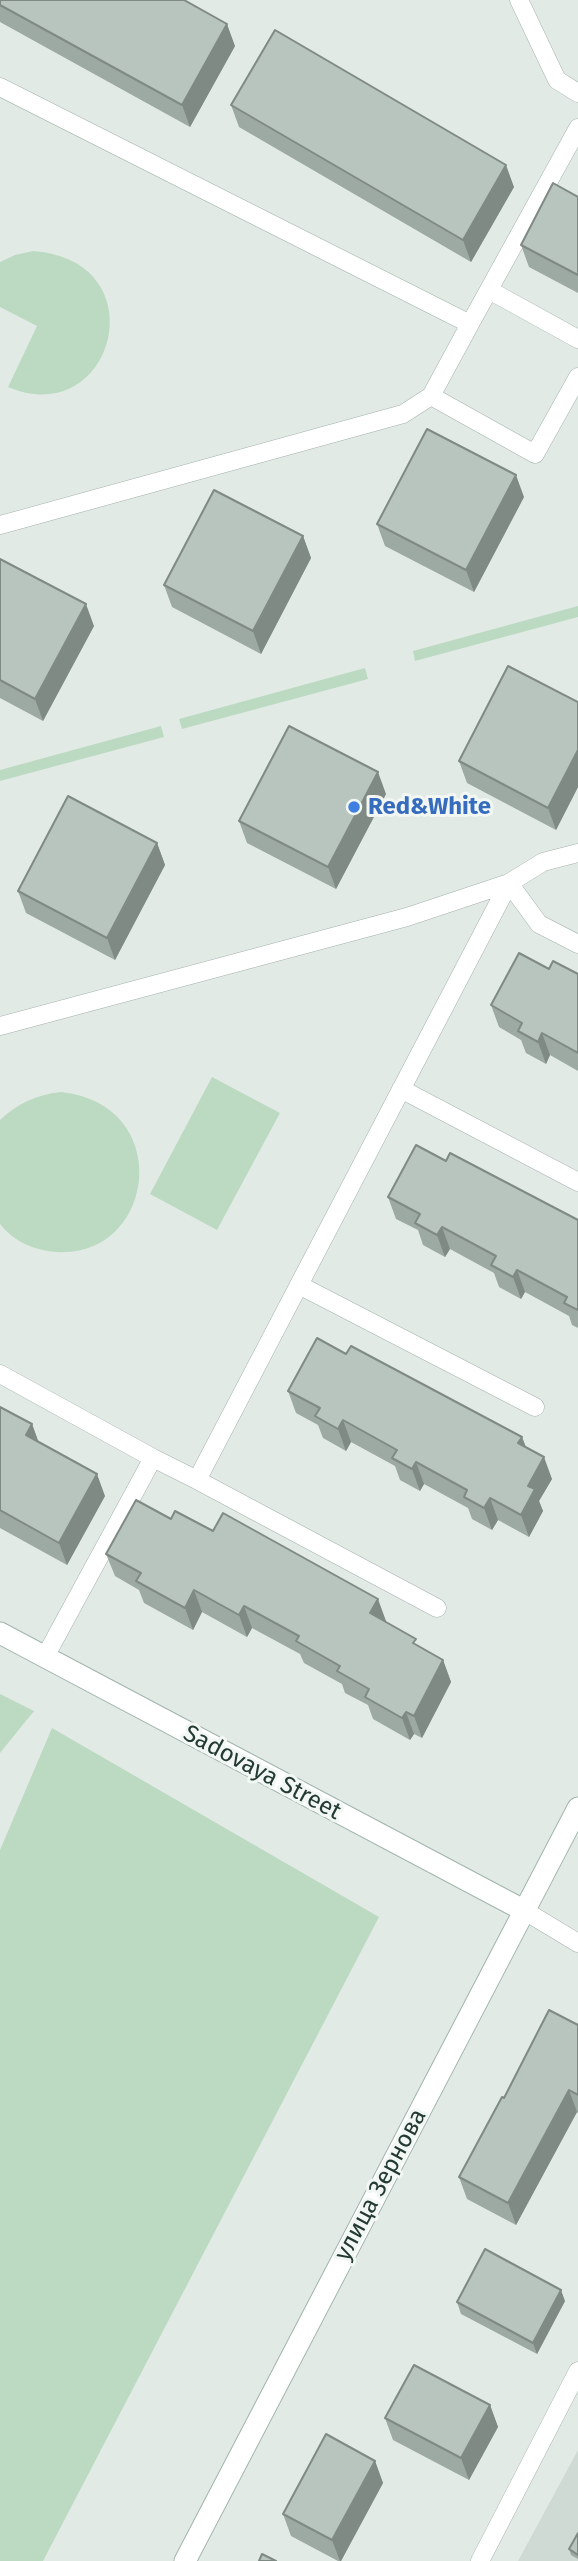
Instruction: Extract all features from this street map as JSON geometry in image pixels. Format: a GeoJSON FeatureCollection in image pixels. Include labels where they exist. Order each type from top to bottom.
{"type":"FeatureCollection","features":[{"type":"Feature","properties":{"kind":"main road","name":"Sadovaya Street"},"geometry":{"type":"LineString","coordinates":[[0,1633],[525,1911]]}},
{"type":"Feature","properties":{"kind":"main road","name":"улица Зернова"},"geometry":{"type":"LineString","coordinates":[[184,2561],[578,1808]]}},
{"type":"Feature","properties":{"kind":"lane"},"geometry":{"type":"LineString","coordinates":[[519,0],[557,80],[578,93]]}},
{"type":"Feature","properties":{"kind":"lane"},"geometry":{"type":"LineString","coordinates":[[0,87],[470,324]]}},
{"type":"Feature","properties":{"kind":"lane"},"geometry":{"type":"LineString","coordinates":[[0,525],[403,414],[431,396],[578,128]]}},
{"type":"Feature","properties":{"kind":"lane"},"geometry":{"type":"LineString","coordinates":[[489,290],[578,339]]}},
{"type":"Feature","properties":{"kind":"lane"},"geometry":{"type":"LineString","coordinates":[[431,396],[536,454],[578,377]]}},
{"type":"Feature","properties":{"kind":"lane"},"geometry":{"type":"LineString","coordinates":[[0,1027],[407,917],[509,883],[543,862],[578,853]]}},
{"type":"Feature","properties":{"kind":"lane"},"geometry":{"type":"LineString","coordinates":[[509,883],[539,924],[578,944]]}},
{"type":"Feature","properties":{"kind":"lane"},"geometry":{"type":"LineString","coordinates":[[197,1480],[509,883]]}},
{"type":"Feature","properties":{"kind":"lane"},"geometry":{"type":"LineString","coordinates":[[401,1089],[578,1182]]}},
{"type":"Feature","properties":{"kind":"lane"},"geometry":{"type":"LineString","coordinates":[[299,1285],[535,1407]]}},
{"type":"Feature","properties":{"kind":"lane"},"geometry":{"type":"LineString","coordinates":[[0,1374],[437,1608]]}},
{"type":"Feature","properties":{"kind":"lane"},"geometry":{"type":"LineString","coordinates":[[46,1657],[153,1458]]}},
{"type":"Feature","properties":{"kind":"lane"},"geometry":{"type":"LineString","coordinates":[[525,1911],[578,1943]]}},
{"type":"Feature","properties":{"kind":"lane"},"geometry":{"type":"LineString","coordinates":[[480,2561],[578,2371]]}},
{"type":"Feature","properties":{"kind":"shaded area"},"geometry":{"type":"Polygon","coordinates":[[[578,2450],[578,2561],[518,2561],[578,2450]]]}},
{"type":"Feature","properties":{"kind":"green space"},"geometry":{"type":"Polygon","coordinates":[[[33,251],[73,261],[98,282],[109,310],[108,339],[96,366],[74,386],[45,394],[8,387],[37,326],[0,307],[0,262],[33,251]]]}},
{"type":"Feature","properties":{"kind":"green space"},"geometry":{"type":"Polygon","coordinates":[[[578,606],[578,617],[415,661],[413,651],[578,606]]]}},
{"type":"Feature","properties":{"kind":"green space"},"geometry":{"type":"Polygon","coordinates":[[[365,668],[368,679],[182,729],[179,719],[365,668]]]}},
{"type":"Feature","properties":{"kind":"green space"},"geometry":{"type":"Polygon","coordinates":[[[161,726],[164,737],[0,781],[0,770],[161,726]]]}},
{"type":"Feature","properties":{"kind":"green space"},"geometry":{"type":"Polygon","coordinates":[[[212,1077],[280,1113],[217,1230],[150,1194],[212,1077]]]}},
{"type":"Feature","properties":{"kind":"green space"},"geometry":{"type":"Polygon","coordinates":[[[61,1092],[98,1103],[123,1123],[136,1150],[139,1179],[132,1208],[115,1232],[90,1248],[56,1252],[25,1244],[0,1224],[0,1120],[28,1101],[61,1092]]]}},
{"type":"Feature","properties":{"kind":"green space"},"geometry":{"type":"Polygon","coordinates":[[[0,1694],[34,1711],[0,1753],[0,1694]]]}},
{"type":"Feature","properties":{"kind":"green space"},"geometry":{"type":"Polygon","coordinates":[[[52,1728],[379,1917],[43,2561],[0,2561],[0,1850],[52,1728]]]}},
{"type":"Feature","properties":{"kind":"building"},"geometry":{"type":"Polygon","coordinates":[[[0,0],[184,0],[227,24],[182,105],[0,5],[0,0]]]}},
{"type":"Feature","properties":{"kind":"building"},"geometry":{"type":"Polygon","coordinates":[[[275,30],[506,165],[463,240],[231,105],[275,30]]]}},
{"type":"Feature","properties":{"kind":"building"},"geometry":{"type":"Polygon","coordinates":[[[553,183],[578,197],[578,275],[521,245],[553,183]]]}},
{"type":"Feature","properties":{"kind":"building"},"geometry":{"type":"Polygon","coordinates":[[[427,429],[516,475],[466,570],[377,524],[427,429]]]}},
{"type":"Feature","properties":{"kind":"building"},"geometry":{"type":"Polygon","coordinates":[[[214,490],[303,536],[253,631],[164,585],[214,490]]]}},
{"type":"Feature","properties":{"kind":"building"},"geometry":{"type":"Polygon","coordinates":[[[0,559],[86,604],[35,699],[0,680],[0,559]]]}},
{"type":"Feature","properties":{"kind":"building"},"geometry":{"type":"Polygon","coordinates":[[[508,666],[578,702],[578,750],[548,808],[459,761],[508,666]]]}},
{"type":"Feature","properties":{"kind":"building"},"geometry":{"type":"Polygon","coordinates":[[[289,726],[378,772],[328,867],[239,821],[289,726]]]}},
{"type":"Feature","properties":{"kind":"building"},"geometry":{"type":"Polygon","coordinates":[[[68,796],[157,843],[107,938],[18,891],[68,796]]]}},
{"type":"Feature","properties":{"kind":"building"},"geometry":{"type":"Polygon","coordinates":[[[519,953],[549,969],[553,961],[578,974],[578,1053],[542,1033],[538,1042],[518,1031],[522,1023],[491,1005],[519,953]]]}},
{"type":"Feature","properties":{"kind":"building"},"geometry":{"type":"Polygon","coordinates":[[[416,1145],[446,1161],[450,1153],[578,1220],[578,1310],[564,1303],[567,1297],[517,1270],[513,1277],[491,1265],[496,1256],[442,1227],[437,1235],[415,1223],[420,1214],[388,1197],[416,1145]]]}},
{"type":"Feature","properties":{"kind":"building"},"geometry":{"type":"Polygon","coordinates":[[[317,1338],[346,1354],[351,1346],[522,1437],[518,1443],[544,1457],[528,1486],[535,1489],[521,1515],[490,1498],[484,1508],[464,1497],[467,1490],[416,1462],[412,1469],[392,1458],[397,1450],[343,1420],[338,1429],[315,1416],[320,1408],[288,1391],[317,1338]]]}},
{"type":"Feature","properties":{"kind":"building"},"geometry":{"type":"Polygon","coordinates":[[[0,1407],[32,1424],[26,1435],[97,1474],[59,1543],[0,1510],[0,1407]]]}},
{"type":"Feature","properties":{"kind":"building"},"geometry":{"type":"Polygon","coordinates":[[[136,1500],[171,1519],[175,1511],[213,1531],[223,1513],[378,1599],[370,1613],[416,1639],[413,1643],[443,1660],[414,1716],[406,1712],[402,1718],[365,1697],[369,1689],[337,1671],[340,1666],[296,1641],[299,1636],[244,1606],[239,1615],[194,1590],[185,1608],[136,1581],[141,1573],[106,1554],[136,1500]]]}},
{"type":"Feature","properties":{"kind":"building"},"geometry":{"type":"Polygon","coordinates":[[[549,2010],[578,2025],[578,2095],[569,2090],[508,2203],[459,2177],[502,2097],[504,2098],[549,2010]]]}},
{"type":"Feature","properties":{"kind":"building"},"geometry":{"type":"Polygon","coordinates":[[[485,2249],[561,2290],[533,2343],[457,2302],[485,2249]]]}},
{"type":"Feature","properties":{"kind":"building"},"geometry":{"type":"Polygon","coordinates":[[[414,2365],[490,2405],[461,2458],[385,2418],[414,2365]]]}},
{"type":"Feature","properties":{"kind":"building"},"geometry":{"type":"Polygon","coordinates":[[[326,2434],[375,2461],[332,2540],[283,2514],[326,2434]]]}},
{"type":"Feature","properties":{"kind":"building"},"geometry":{"type":"Polygon","coordinates":[[[578,2533],[578,2555],[569,2549],[578,2533]]]}},
{"type":"Feature","properties":{"kind":"building"},"geometry":{"type":"Polygon","coordinates":[[[262,2554],[276,2561],[259,2561],[262,2554]]]}},
{"type":"Feature","properties":{"kind":"place","name":"Red&White"},"geometry":{"type":"Point","coordinates":[354,807]}}]}
